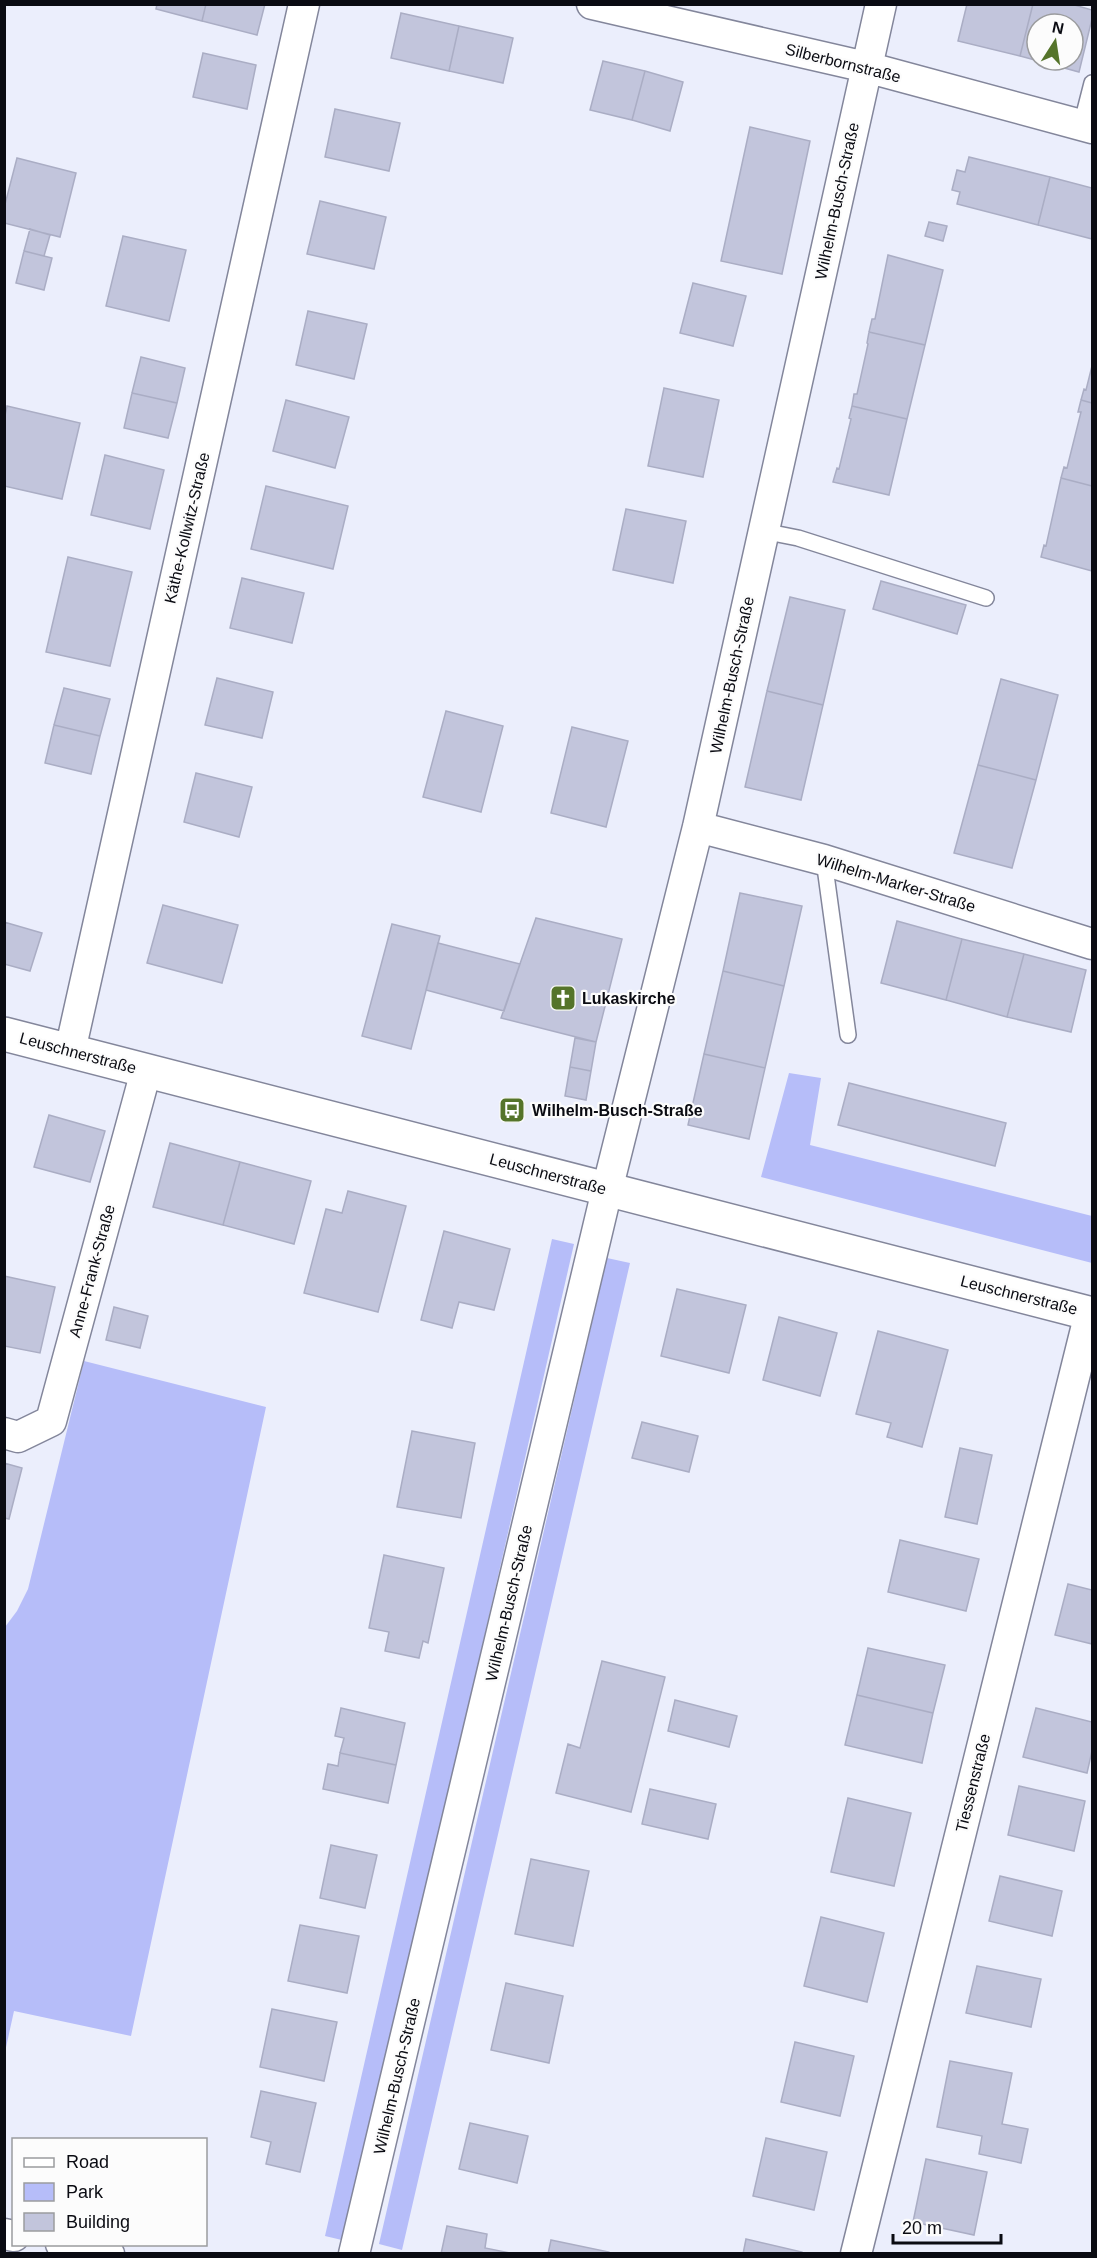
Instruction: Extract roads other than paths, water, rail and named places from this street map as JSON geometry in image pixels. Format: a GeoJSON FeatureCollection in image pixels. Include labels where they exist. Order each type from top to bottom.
{"type":"FeatureCollection","features":[{"type":"Feature","properties":{"kind":"main road","name":"Leuschnerstraße"},"geometry":{"type":"LineString","coordinates":[[4,1034],[1091,1313]]}},
{"type":"Feature","properties":{"kind":"street","name":"Käthe-Kollwitz-Straße"},"geometry":{"type":"LineString","coordinates":[[70,1051],[304,4]]}},
{"type":"Feature","properties":{"kind":"street","name":"Silberbornstraße"},"geometry":{"type":"LineString","coordinates":[[592,4],[866,67],[1087,127]]}},
{"type":"Feature","properties":{"kind":"street","name":"Wilhelm-Busch-Straße"},"geometry":{"type":"LineString","coordinates":[[354,2253],[607,1190],[698,827],[881,4]]}},
{"type":"Feature","properties":{"kind":"street","name":"Wilhelm-Marker-Straße"},"geometry":{"type":"LineString","coordinates":[[698,827],[824,860],[1092,944]]}},
{"type":"Feature","properties":{"kind":"street","name":"Anne-Frank-Straße"},"geometry":{"type":"LineString","coordinates":[[4,1433],[18,1437],[51,1421],[146,1071]]}},
{"type":"Feature","properties":{"kind":"street","name":"Tiessenstraße"},"geometry":{"type":"LineString","coordinates":[[856,2253],[1091,1313]]}},
{"type":"Feature","properties":{"kind":"street"},"geometry":{"type":"LineString","coordinates":[[72,2246],[109,2253]]}},
{"type":"Feature","properties":{"kind":"lane"},"geometry":{"type":"LineString","coordinates":[[1087,127],[1092,82]]}},
{"type":"Feature","properties":{"kind":"lane"},"geometry":{"type":"LineString","coordinates":[[763,531],[798,538],[986,598]]}},
{"type":"Feature","properties":{"kind":"lane"},"geometry":{"type":"LineString","coordinates":[[824,860],[848,1035]]}},
{"type":"Feature","properties":{"kind":"place","name":"Lukaskirche"},"geometry":{"type":"Point","coordinates":[563,998]}},
{"type":"Feature","properties":{"kind":"place","name":"Wilhelm-Busch-Straße"},"geometry":{"type":"Point","coordinates":[512,1110]}}]}
